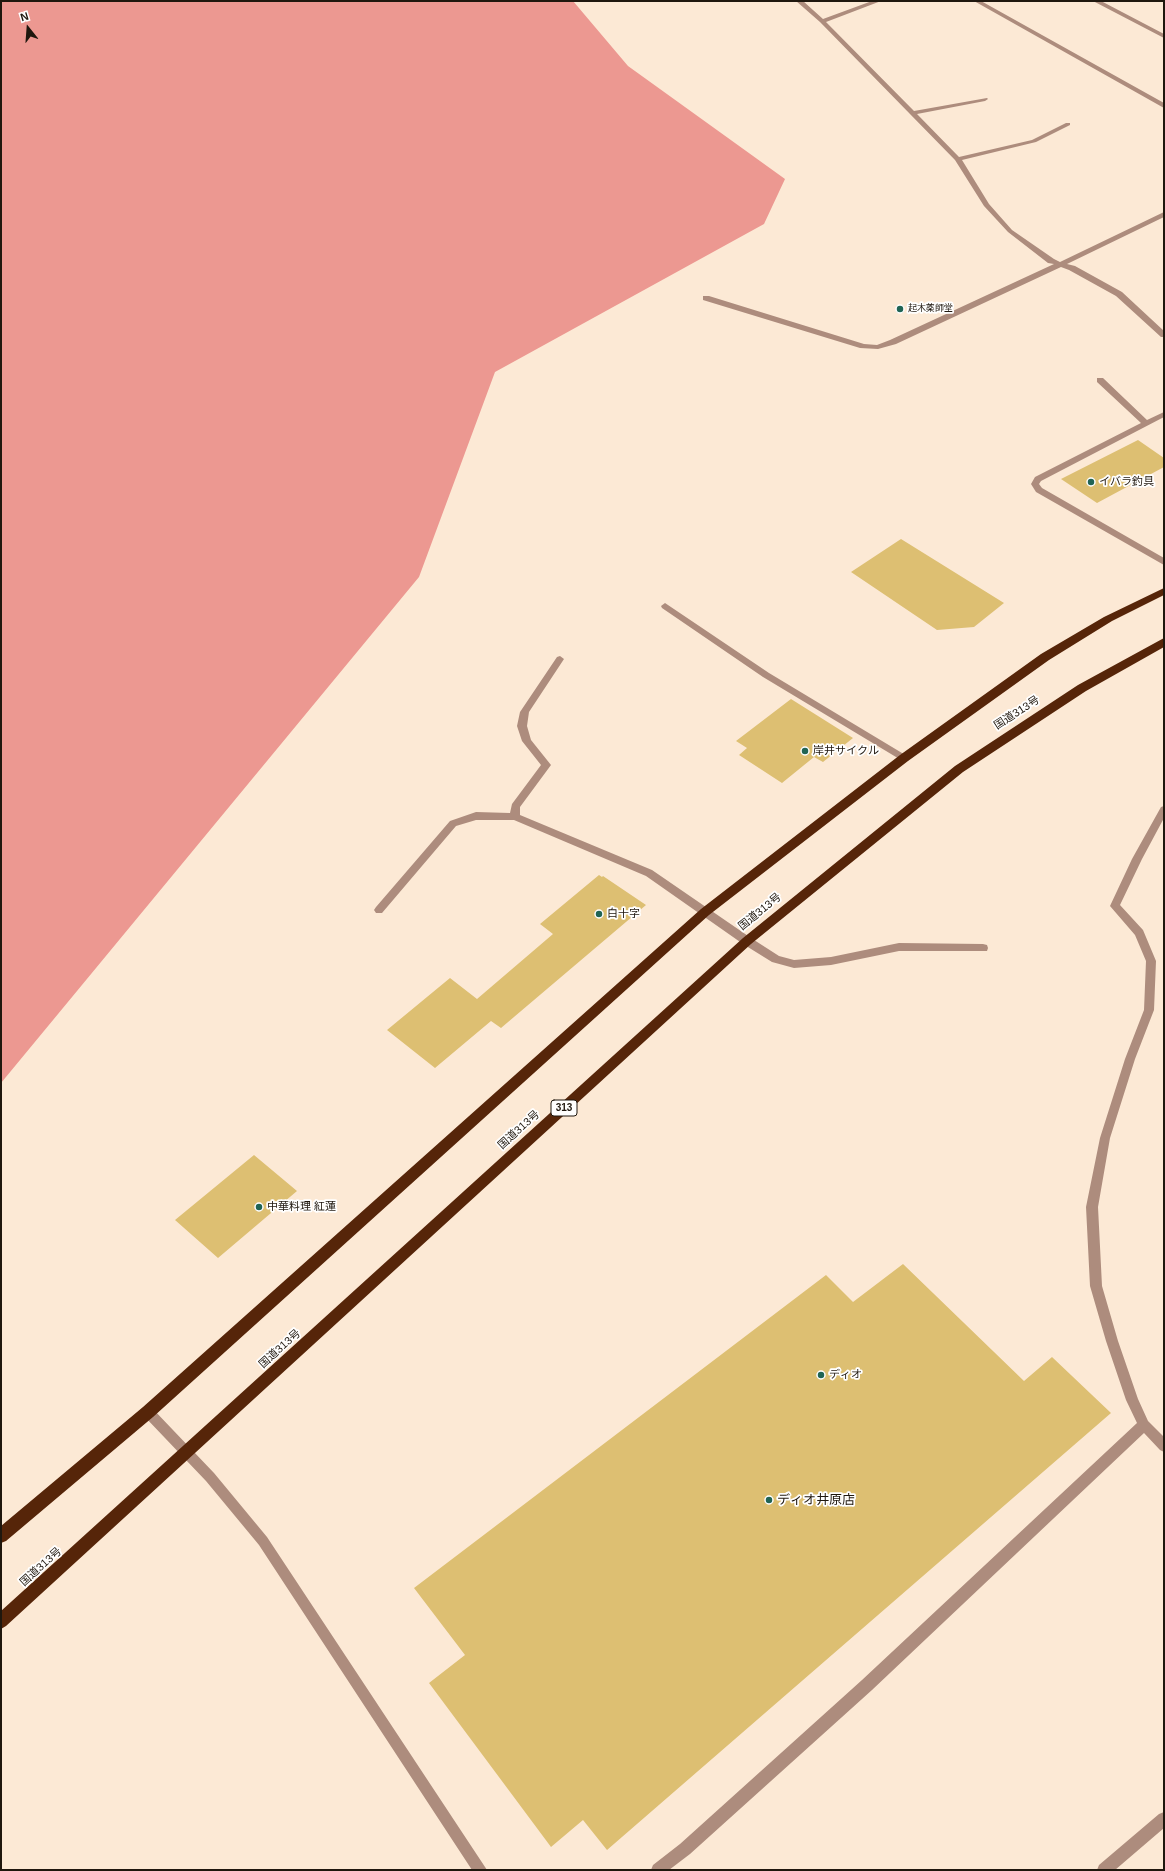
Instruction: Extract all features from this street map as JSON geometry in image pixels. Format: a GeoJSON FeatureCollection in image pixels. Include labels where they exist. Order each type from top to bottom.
{"type":"FeatureCollection","features":[{"type":"Feature","properties":{"kind":"highway"},"geometry":{"type":"LineString","coordinates":[[1,1536],[148,1412],[706,912],[904,758],[1045,657],[1108,619],[1164,591]]}},
{"type":"Feature","properties":{"kind":"highway","name":"国道313号"},"geometry":{"type":"LineString","coordinates":[[1,1621],[747,941],[959,769],[1082,688],[1164,642]]}},
{"type":"Feature","properties":{"kind":"street"},"geometry":{"type":"LineString","coordinates":[[799,1],[822,21],[958,159],[986,205],[1010,231],[1051,260],[1072,268],[1119,294],[1164,335]]}},
{"type":"Feature","properties":{"kind":"street"},"geometry":{"type":"LineString","coordinates":[[822,21],[878,1]]}},
{"type":"Feature","properties":{"kind":"street"},"geometry":{"type":"LineString","coordinates":[[977,1],[1164,106]]}},
{"type":"Feature","properties":{"kind":"street"},"geometry":{"type":"LineString","coordinates":[[1096,1],[1164,36]]}},
{"type":"Feature","properties":{"kind":"street"},"geometry":{"type":"LineString","coordinates":[[913,113],[985,98]]}},
{"type":"Feature","properties":{"kind":"street"},"geometry":{"type":"LineString","coordinates":[[958,159],[1034,141],[1068,124]]}},
{"type":"Feature","properties":{"kind":"street"},"geometry":{"type":"LineString","coordinates":[[706,298],[863,346],[878,347],[893,342],[1061,264],[1164,214]]}},
{"type":"Feature","properties":{"kind":"street"},"geometry":{"type":"LineString","coordinates":[[1100,380],[1146,423]]}},
{"type":"Feature","properties":{"kind":"street"},"geometry":{"type":"LineString","coordinates":[[1164,414],[1038,479],[1035,484],[1039,490],[1164,562]]}},
{"type":"Feature","properties":{"kind":"street"},"geometry":{"type":"LineString","coordinates":[[665,606],[766,676],[904,758]]}},
{"type":"Feature","properties":{"kind":"street"},"geometry":{"type":"LineString","coordinates":[[515,818],[515,806],[546,765],[527,741],[522,726],[525,712],[560,659]]}},
{"type":"Feature","properties":{"kind":"street"},"geometry":{"type":"LineString","coordinates":[[1164,809],[1137,859],[1115,906],[1139,933],[1151,961],[1149,1010],[1130,1059],[1105,1138],[1092,1207],[1096,1286],[1112,1341],[1132,1400],[1144,1425],[1164,1446]]}},
{"type":"Feature","properties":{"kind":"street"},"geometry":{"type":"LineString","coordinates":[[379,910],[453,823],[476,816],[515,818],[649,873],[747,941],[776,959],[794,964],[831,960],[899,947],[984,948]]}},
{"type":"Feature","properties":{"kind":"street"},"geometry":{"type":"LineString","coordinates":[[148,1412],[210,1477],[263,1541],[480,1870]]}},
{"type":"Feature","properties":{"kind":"street"},"geometry":{"type":"LineString","coordinates":[[658,1870],[685,1849],[867,1685],[1144,1425]]}},
{"type":"Feature","properties":{"kind":"street"},"geometry":{"type":"LineString","coordinates":[[1104,1870],[1164,1819]]}},
{"type":"Feature","properties":{"kind":"shaded area"},"geometry":{"type":"Polygon","coordinates":[[[1,1],[573,1],[628,66],[785,179],[764,224],[495,372],[419,577],[1,1083],[1,1]]]}},
{"type":"Feature","properties":{"kind":"building"},"geometry":{"type":"Polygon","coordinates":[[[1138,440],[1164,458],[1164,467],[1097,503],[1061,479],[1138,440]]]}},
{"type":"Feature","properties":{"kind":"building"},"geometry":{"type":"Polygon","coordinates":[[[901,539],[1004,603],[974,627],[937,630],[851,572],[901,539]]]}},
{"type":"Feature","properties":{"kind":"building"},"geometry":{"type":"Polygon","coordinates":[[[791,699],[853,738],[823,762],[814,757],[782,783],[739,755],[747,748],[736,741],[791,699]]]}},
{"type":"Feature","properties":{"kind":"building"},"geometry":{"type":"Polygon","coordinates":[[[599,875],[602,877],[603,876],[646,905],[501,1028],[491,1021],[435,1068],[387,1030],[450,978],[477,999],[553,934],[540,924],[599,875]]]}},
{"type":"Feature","properties":{"kind":"building"},"geometry":{"type":"Polygon","coordinates":[[[254,1155],[297,1191],[218,1258],[175,1220],[254,1155]]]}},
{"type":"Feature","properties":{"kind":"building","name":"ディオ井原店"},"geometry":{"type":"Polygon","coordinates":[[[903,1264],[1024,1381],[1052,1357],[1111,1413],[607,1850],[583,1820],[551,1847],[429,1683],[465,1655],[414,1588],[826,1275],[853,1302],[903,1264]]]}},
{"type":"Feature","properties":{"kind":"place","name":"起木薬師堂"},"geometry":{"type":"Point","coordinates":[900,309]}},
{"type":"Feature","properties":{"kind":"place","name":"イバラ釣具"},"geometry":{"type":"Point","coordinates":[1091,482]}},
{"type":"Feature","properties":{"kind":"place","name":"岸井サイクル"},"geometry":{"type":"Point","coordinates":[805,751]}},
{"type":"Feature","properties":{"kind":"place","name":"白十字"},"geometry":{"type":"Point","coordinates":[599,914]}},
{"type":"Feature","properties":{"kind":"place","name":"中華料理 紅蓮"},"geometry":{"type":"Point","coordinates":[259,1207]}},
{"type":"Feature","properties":{"kind":"place","name":"ディオ"},"geometry":{"type":"Point","coordinates":[821,1375]}},
{"type":"Feature","properties":{"kind":"place","name":"ディオ井原店"},"geometry":{"type":"Point","coordinates":[769,1500]}}]}
